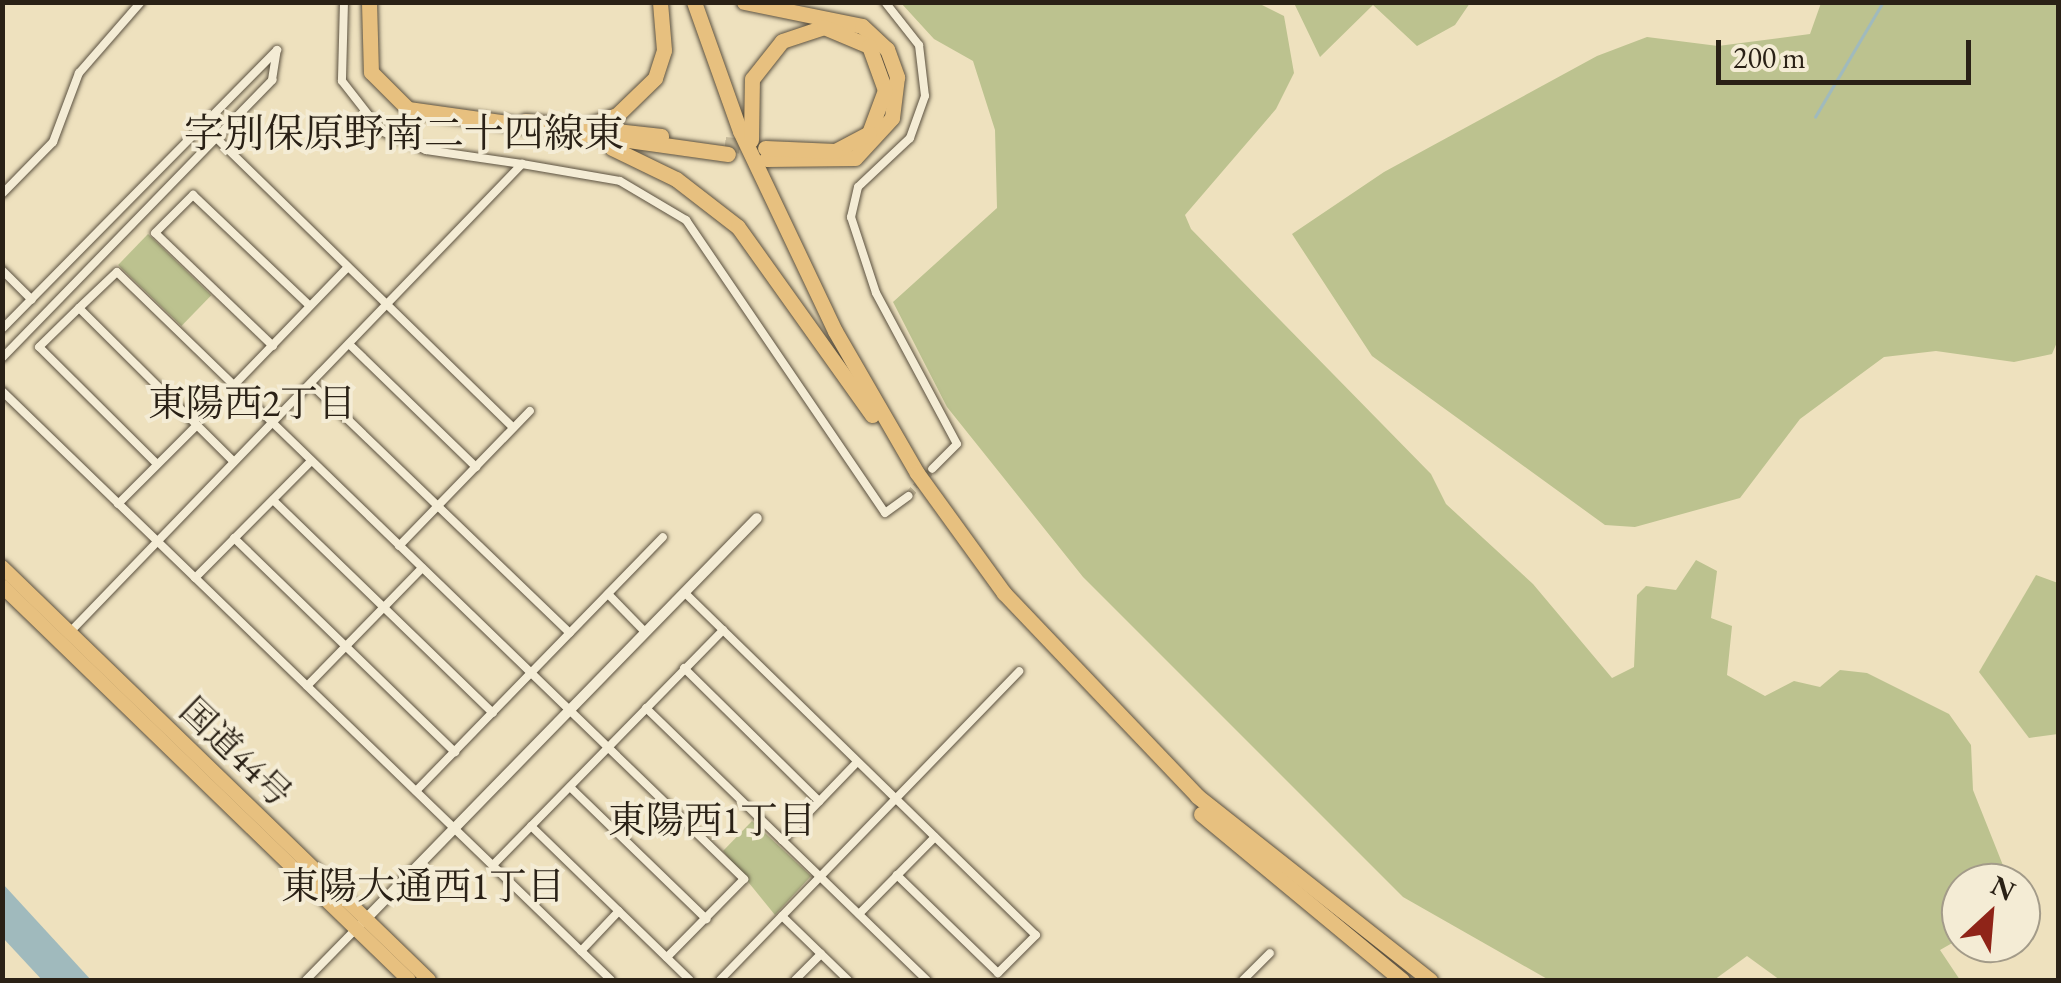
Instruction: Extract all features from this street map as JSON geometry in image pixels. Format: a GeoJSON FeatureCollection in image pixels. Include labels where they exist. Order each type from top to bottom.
{"type":"FeatureCollection","features":[{"type":"Feature","properties":{"kind":"highway"},"geometry":{"type":"LineString","coordinates":[[372,2],[371,54],[396,95],[433,110],[581,133],[855,158],[892,118],[897,77],[886,49],[862,26],[744,2]]}},
{"type":"Feature","properties":{"kind":"highway"},"geometry":{"type":"LineString","coordinates":[[581,133],[618,115],[645,93],[664,50],[660,2]]}},
{"type":"Feature","properties":{"kind":"highway"},"geometry":{"type":"LineString","coordinates":[[686,2],[746,151],[872,415]]}},
{"type":"Feature","properties":{"kind":"highway"},"geometry":{"type":"LineString","coordinates":[[694,2],[746,151],[897,442],[1052,650],[1253,847],[1430,980]]}},
{"type":"Feature","properties":{"kind":"highway"},"geometry":{"type":"LineString","coordinates":[[746,151],[835,151],[870,133],[885,90],[869,46],[824,27],[769,51],[747,112],[766,190]]}},
{"type":"Feature","properties":{"kind":"highway"},"geometry":{"type":"LineString","coordinates":[[581,133],[664,171],[738,227],[966,554],[1088,703],[1245,855],[1402,980]]}},
{"type":"Feature","properties":{"kind":"highway","name":"国道44号"},"geometry":{"type":"LineString","coordinates":[[2,567],[65,637],[361,924],[429,980]]}},
{"type":"Feature","properties":{"kind":"highway","name":"国道44号"},"geometry":{"type":"LineString","coordinates":[[2,586],[65,637]]}},
{"type":"Feature","properties":{"kind":"highway","name":"国道44号"},"geometry":{"type":"LineString","coordinates":[[361,924],[409,980]]}},
{"type":"Feature","properties":{"kind":"street"},"geometry":{"type":"LineString","coordinates":[[2,194],[53,142],[78,74],[140,2]]}},
{"type":"Feature","properties":{"kind":"street"},"geometry":{"type":"LineString","coordinates":[[344,2],[342,81],[373,124],[426,150],[620,181],[686,220],[885,513],[908,496]]}},
{"type":"Feature","properties":{"kind":"street"},"geometry":{"type":"LineString","coordinates":[[885,2],[919,45],[925,96],[910,138],[858,187],[850,217],[876,292],[956,444],[932,469]]}},
{"type":"Feature","properties":{"kind":"street"},"geometry":{"type":"LineString","coordinates":[[2,329],[277,50],[272,80],[2,358]]}},
{"type":"Feature","properties":{"kind":"street"},"geometry":{"type":"LineString","coordinates":[[204,126],[514,428]]}},
{"type":"Feature","properties":{"kind":"street"},"geometry":{"type":"LineString","coordinates":[[65,637],[522,164]]}},
{"type":"Feature","properties":{"kind":"street"},"geometry":{"type":"LineString","coordinates":[[273,346],[155,233],[193,195],[310,306]]}},
{"type":"Feature","properties":{"kind":"street"},"geometry":{"type":"LineString","coordinates":[[234,385],[348,267]]}},
{"type":"Feature","properties":{"kind":"street"},"geometry":{"type":"LineString","coordinates":[[2,270],[32,300]]}},
{"type":"Feature","properties":{"kind":"street"},"geometry":{"type":"LineString","coordinates":[[157,464],[39,347],[117,272],[744,878],[667,957]]}},
{"type":"Feature","properties":{"kind":"street"},"geometry":{"type":"LineString","coordinates":[[79,308],[234,462]]}},
{"type":"Feature","properties":{"kind":"street"},"geometry":{"type":"LineString","coordinates":[[349,344],[476,467]]}},
{"type":"Feature","properties":{"kind":"street"},"geometry":{"type":"LineString","coordinates":[[312,384],[570,633]]}},
{"type":"Feature","properties":{"kind":"street"},"geometry":{"type":"LineString","coordinates":[[2,391],[611,980]]}},
{"type":"Feature","properties":{"kind":"street"},"geometry":{"type":"LineString","coordinates":[[399,546],[530,411]]}},
{"type":"Feature","properties":{"kind":"street"},"geometry":{"type":"LineString","coordinates":[[118,504],[196,425]]}},
{"type":"Feature","properties":{"kind":"street"},"geometry":{"type":"LineString","coordinates":[[195,578],[312,460]]}},
{"type":"Feature","properties":{"kind":"street"},"geometry":{"type":"LineString","coordinates":[[273,500],[493,712]]}},
{"type":"Feature","properties":{"kind":"street"},"geometry":{"type":"LineString","coordinates":[[306,980],[756,518]]}},
{"type":"Feature","properties":{"kind":"street"},"geometry":{"type":"LineString","coordinates":[[416,791],[663,537]]}},
{"type":"Feature","properties":{"kind":"street"},"geometry":{"type":"LineString","coordinates":[[234,538],[456,752]]}},
{"type":"Feature","properties":{"kind":"street"},"geometry":{"type":"LineString","coordinates":[[307,686],[422,568]]}},
{"type":"Feature","properties":{"kind":"street"},"geometry":{"type":"LineString","coordinates":[[684,593],[1036,935],[998,973],[897,875]]}},
{"type":"Feature","properties":{"kind":"street"},"geometry":{"type":"LineString","coordinates":[[608,594],[646,633]]}},
{"type":"Feature","properties":{"kind":"street"},"geometry":{"type":"LineString","coordinates":[[493,865],[723,630]]}},
{"type":"Feature","properties":{"kind":"street"},"geometry":{"type":"LineString","coordinates":[[684,668],[819,801]]}},
{"type":"Feature","properties":{"kind":"street"},"geometry":{"type":"LineString","coordinates":[[720,980],[1019,670]]}},
{"type":"Feature","properties":{"kind":"street"},"geometry":{"type":"LineString","coordinates":[[646,708],[927,980]]}},
{"type":"Feature","properties":{"kind":"street"},"geometry":{"type":"LineString","coordinates":[[782,840],[857,762]]}},
{"type":"Feature","properties":{"kind":"street"},"geometry":{"type":"LineString","coordinates":[[570,787],[706,919]]}},
{"type":"Feature","properties":{"kind":"street"},"geometry":{"type":"LineString","coordinates":[[531,826],[690,980]]}},
{"type":"Feature","properties":{"kind":"street"},"geometry":{"type":"LineString","coordinates":[[858,914],[935,837]]}},
{"type":"Feature","properties":{"kind":"street"},"geometry":{"type":"LineString","coordinates":[[581,951],[619,911]]}},
{"type":"Feature","properties":{"kind":"street"},"geometry":{"type":"LineString","coordinates":[[782,916],[848,980]]}},
{"type":"Feature","properties":{"kind":"street"},"geometry":{"type":"LineString","coordinates":[[1244,980],[1270,953]]}},
{"type":"Feature","properties":{"kind":"street"},"geometry":{"type":"LineString","coordinates":[[795,980],[821,954]]}},
{"type":"Feature","properties":{"kind":"green space"},"geometry":{"type":"Polygon","coordinates":[[[1256,2],[1284,16],[1294,73],[1276,109],[1185,215],[1191,229],[1431,474],[1446,504],[1533,584],[1612,678],[1634,667],[1637,595],[1646,586],[1676,590],[1696,560],[1717,571],[1711,618],[1732,626],[1727,675],[1765,696],[1794,681],[1820,687],[1840,670],[1867,673],[1949,714],[1971,745],[1973,790],[2002,863],[1941,863],[1941,963],[1949,963],[1960,980],[1780,980],[1747,956],[1714,980],[1549,980],[1403,897],[1083,577],[947,407],[893,302],[997,208],[995,130],[973,61],[934,39],[901,3],[1256,2]]]}},
{"type":"Feature","properties":{"kind":"green space"},"geometry":{"type":"Polygon","coordinates":[[[1294,2],[1470,3],[1455,25],[1417,46],[1373,5],[1320,57],[1294,2]]]}},
{"type":"Feature","properties":{"kind":"green space"},"geometry":{"type":"Polygon","coordinates":[[[1821,3],[2058,3],[2058,340],[2052,354],[2014,362],[1936,351],[1884,357],[1800,419],[1740,498],[1635,527],[1605,525],[1372,356],[1292,234],[1384,172],[1597,56],[1647,37],[1718,46],[1810,34],[1821,3]]]}},
{"type":"Feature","properties":{"kind":"green space"},"geometry":{"type":"Polygon","coordinates":[[[148,234],[211,295],[181,326],[118,265],[148,234]]]}},
{"type":"Feature","properties":{"kind":"green space"},"geometry":{"type":"Polygon","coordinates":[[[2036,575],[2058,583],[2058,734],[2029,738],[1979,672],[2036,575]]]}},
{"type":"Feature","properties":{"kind":"green space"},"geometry":{"type":"Polygon","coordinates":[[[752,821],[811,876],[775,915],[723,851],[752,821]]]}},
{"type":"Feature","properties":{"kind":"water"},"geometry":{"type":"Polygon","coordinates":[[[3,884],[91,980],[42,980],[3,938],[3,884]]]}},
{"type":"Feature","properties":{"kind":"waterway"},"geometry":{"type":"LineString","coordinates":[[1815,117],[1883,2]]}},
{"type":"Feature","properties":{"kind":"tunnel"},"geometry":{"type":"LineString","coordinates":[[725,144],[756,147]]}},
{"type":"Feature","properties":{"kind":"tunnel"},"geometry":{"type":"LineString","coordinates":[[908,496],[932,469]]}},
{"type":"Feature","properties":{"kind":"district","name":"字別保原野南二十四線東"},"geometry":{"type":"Point","coordinates":[404,133]}},
{"type":"Feature","properties":{"kind":"district","name":"東陽西2丁目"},"geometry":{"type":"Point","coordinates":[252,403]}},
{"type":"Feature","properties":{"kind":"district","name":"東陽西1丁目"},"geometry":{"type":"Point","coordinates":[712,820]}},
{"type":"Feature","properties":{"kind":"district","name":"東陽大通西1丁目"},"geometry":{"type":"Point","coordinates":[423,886]}}]}
